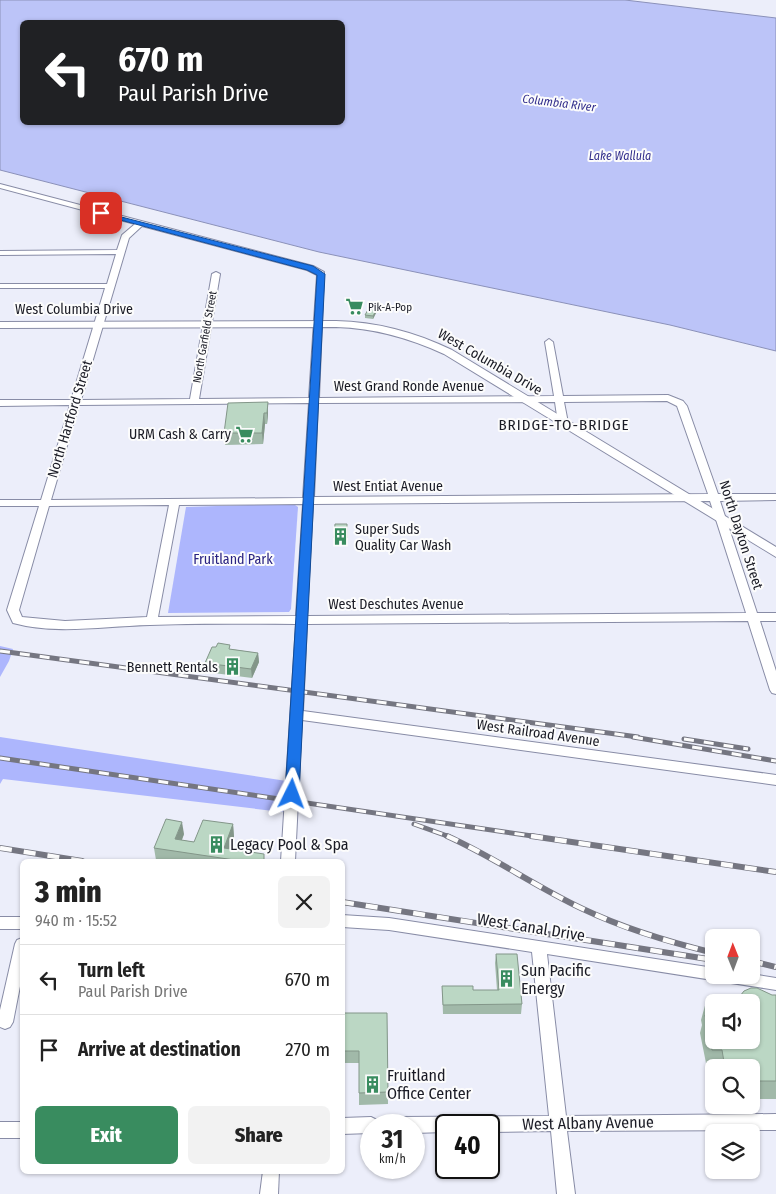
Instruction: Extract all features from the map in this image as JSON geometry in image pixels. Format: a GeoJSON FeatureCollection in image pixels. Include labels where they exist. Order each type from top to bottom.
{"type":"FeatureCollection","features":[{"type":"Feature","properties":{"kind":"main road","name":"West Columbia Drive"},"geometry":{"type":"LineString","coordinates":[[0,325],[318,323],[375,327],[415,337],[448,352],[776,553]]}},
{"type":"Feature","properties":{"kind":"street"},"geometry":{"type":"LineString","coordinates":[[0,186],[319,272],[322,276],[288,859]]}},
{"type":"Feature","properties":{"kind":"street","name":"North Hartford Street"},"geometry":{"type":"LineString","coordinates":[[17,620],[13,610],[120,252],[126,235],[140,224]]}},
{"type":"Feature","properties":{"kind":"street"},"geometry":{"type":"LineString","coordinates":[[0,253],[120,252]]}},
{"type":"Feature","properties":{"kind":"street","name":"North Garfield Street"},"geometry":{"type":"LineString","coordinates":[[194,401],[216,274]]}},
{"type":"Feature","properties":{"kind":"street"},"geometry":{"type":"LineString","coordinates":[[0,286],[110,286]]}},
{"type":"Feature","properties":{"kind":"street"},"geometry":{"type":"LineString","coordinates":[[549,342],[563,423]]}},
{"type":"Feature","properties":{"kind":"street","name":"West Grand Ronde Avenue"},"geometry":{"type":"LineString","coordinates":[[0,402],[668,398]]}},
{"type":"Feature","properties":{"kind":"street","name":"North Dayton Street"},"geometry":{"type":"LineString","coordinates":[[668,398],[680,402],[682,406],[721,519],[776,690]]}},
{"type":"Feature","properties":{"kind":"street","name":"West Entiat Avenue"},"geometry":{"type":"LineString","coordinates":[[0,502],[776,497]]}},
{"type":"Feature","properties":{"kind":"street"},"geometry":{"type":"LineString","coordinates":[[152,621],[175,501]]}},
{"type":"Feature","properties":{"kind":"street","name":"West Deschutes Avenue"},"geometry":{"type":"LineString","coordinates":[[17,620],[36,623],[776,617]]}},
{"type":"Feature","properties":{"kind":"street","name":"West Railroad Avenue"},"geometry":{"type":"LineString","coordinates":[[296,715],[776,780]]}},
{"type":"Feature","properties":{"kind":"street","name":"West Canal Drive"},"geometry":{"type":"LineString","coordinates":[[345,921],[389,924],[705,973]]}},
{"type":"Feature","properties":{"kind":"street"},"geometry":{"type":"LineString","coordinates":[[0,924],[20,923]]}},
{"type":"Feature","properties":{"kind":"street"},"geometry":{"type":"LineString","coordinates":[[539,946],[566,1194]]}},
{"type":"Feature","properties":{"kind":"street"},"geometry":{"type":"LineString","coordinates":[[5,1022],[20,953]]}},
{"type":"Feature","properties":{"kind":"street"},"geometry":{"type":"LineString","coordinates":[[760,981],[776,984]]}},
{"type":"Feature","properties":{"kind":"street","name":"West Albany Avenue"},"geometry":{"type":"LineString","coordinates":[[425,1125],[776,1122]]}},
{"type":"Feature","properties":{"kind":"street"},"geometry":{"type":"LineString","coordinates":[[345,1126],[360,1125]]}},
{"type":"Feature","properties":{"kind":"street"},"geometry":{"type":"LineString","coordinates":[[0,1130],[20,1130]]}},
{"type":"Feature","properties":{"kind":"street"},"geometry":{"type":"LineString","coordinates":[[269,1194],[271,1174]]}},
{"type":"Feature","properties":{"kind":"green space","name":"Fruitland Park"},"geometry":{"type":"Polygon","coordinates":[[[281,504],[298,507],[291,609],[289,612],[168,613],[186,507],[281,504]]]}},
{"type":"Feature","properties":{"kind":"green space"},"geometry":{"type":"Polygon","coordinates":[[[0,646],[13,649],[0,677],[0,646]]]}},
{"type":"Feature","properties":{"kind":"green space"},"geometry":{"type":"Polygon","coordinates":[[[0,737],[293,782],[291,813],[3,779],[0,784],[0,737]]]}},
{"type":"Feature","properties":{"kind":"water","name":"Lake Wallula"},"geometry":{"type":"Polygon","coordinates":[[[0,0],[625,0],[776,18],[776,351],[670,325],[319,252],[0,170],[0,0]]]}},
{"type":"Feature","properties":{"kind":"building"},"geometry":{"type":"Polygon","coordinates":[[[369,308],[377,309],[373,316],[365,315],[369,308]]]}},
{"type":"Feature","properties":{"kind":"building"},"geometry":{"type":"Polygon","coordinates":[[[268,402],[267,413],[264,413],[262,433],[224,433],[228,403],[268,402]]]}},
{"type":"Feature","properties":{"kind":"building"},"geometry":{"type":"Polygon","coordinates":[[[335,524],[347,524],[347,538],[334,538],[335,524]]]}},
{"type":"Feature","properties":{"kind":"building"},"geometry":{"type":"Polygon","coordinates":[[[218,643],[230,645],[229,649],[258,653],[251,669],[205,663],[212,647],[216,647],[218,643]]]}},
{"type":"Feature","properties":{"kind":"building"},"geometry":{"type":"Polygon","coordinates":[[[166,819],[182,822],[175,839],[194,842],[203,820],[233,824],[224,848],[264,854],[264,859],[228,859],[154,848],[166,819]]]}},
{"type":"Feature","properties":{"kind":"building","name":"Sun Pacific Energy"},"geometry":{"type":"Polygon","coordinates":[[[496,954],[517,954],[522,1004],[443,1005],[442,986],[473,986],[473,990],[499,990],[496,954]]]}},
{"type":"Feature","properties":{"kind":"building"},"geometry":{"type":"Polygon","coordinates":[[[751,988],[757,988],[776,995],[776,1081],[760,1081],[760,1059],[724,1059],[722,1050],[712,1050],[760,1049],[760,994],[742,994],[751,988]]]}},
{"type":"Feature","properties":{"kind":"building","name":"Fruitland Office Center"},"geometry":{"type":"Polygon","coordinates":[[[345,1013],[387,1013],[388,1092],[359,1093],[359,1051],[345,1051],[345,1013]]]}},
{"type":"Feature","properties":{"kind":"railway"},"geometry":{"type":"LineString","coordinates":[[0,651],[638,737]]}},
{"type":"Feature","properties":{"kind":"railway"},"geometry":{"type":"LineString","coordinates":[[633,737],[776,761]]}},
{"type":"Feature","properties":{"kind":"railway"},"geometry":{"type":"LineString","coordinates":[[684,739],[748,749]]}},
{"type":"Feature","properties":{"kind":"railway"},"geometry":{"type":"LineString","coordinates":[[0,758],[539,837]]}},
{"type":"Feature","properties":{"kind":"railway"},"geometry":{"type":"LineString","coordinates":[[414,824],[450,837]]}},
{"type":"Feature","properties":{"kind":"railway"},"geometry":{"type":"LineString","coordinates":[[447,836],[599,916],[647,934],[705,951]]}},
{"type":"Feature","properties":{"kind":"railway"},"geometry":{"type":"LineString","coordinates":[[531,836],[776,872]]}},
{"type":"Feature","properties":{"kind":"railway"},"geometry":{"type":"LineString","coordinates":[[0,848],[69,859]]}},
{"type":"Feature","properties":{"kind":"railway"},"geometry":{"type":"LineString","coordinates":[[345,902],[705,959]]}},
{"type":"Feature","properties":{"kind":"railway"},"geometry":{"type":"LineString","coordinates":[[760,963],[776,967]]}},
{"type":"Feature","properties":{"kind":"place","name":"Pik-A-Pop"},"geometry":{"type":"Point","coordinates":[354,307]}},
{"type":"Feature","properties":{"kind":"place","name":"URM Cash & Carry"},"geometry":{"type":"Point","coordinates":[245,434]}},
{"type":"Feature","properties":{"kind":"place","name":"Super Suds Quality Car Wash"},"geometry":{"type":"Point","coordinates":[341,537]}},
{"type":"Feature","properties":{"kind":"place","name":"Bennett Rentals"},"geometry":{"type":"Point","coordinates":[232,667]}},
{"type":"Feature","properties":{"kind":"place","name":"Legacy Pool & Spa"},"geometry":{"type":"Point","coordinates":[216,844]}},
{"type":"Feature","properties":{"kind":"place","name":"Sun Pacific Energy"},"geometry":{"type":"Point","coordinates":[507,979]}},
{"type":"Feature","properties":{"kind":"place","name":"Fruitland Office Center"},"geometry":{"type":"Point","coordinates":[373,1084]}},
{"type":"Feature","properties":{"kind":"district","name":"BRIDGE-TO-BRIDGE"},"geometry":{"type":"Point","coordinates":[564,425]}},
{"type":"Feature","properties":{"kind":"route"},"geometry":{"type":"LineString","coordinates":[[101,213],[310,268],[321,274],[292,794]]}},
{"type":"Feature","properties":{"kind":"water label","name":"Columbia River"},"geometry":{"type":"Point","coordinates":[559,103]}}]}
